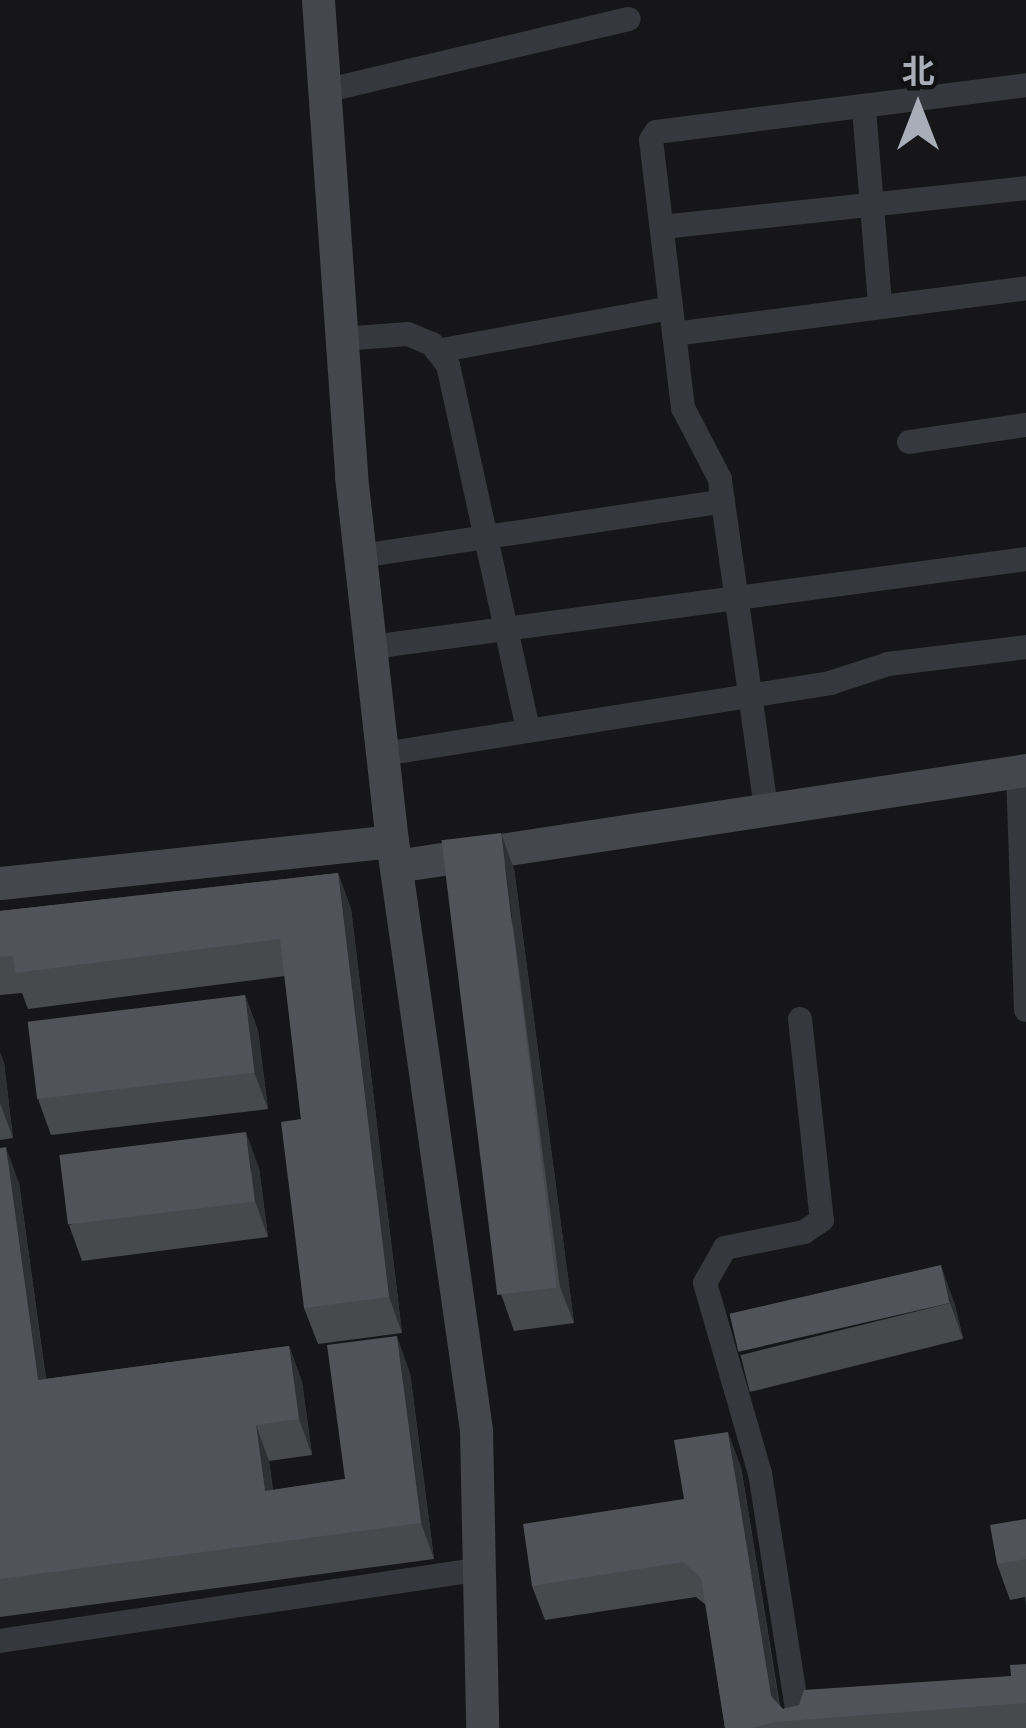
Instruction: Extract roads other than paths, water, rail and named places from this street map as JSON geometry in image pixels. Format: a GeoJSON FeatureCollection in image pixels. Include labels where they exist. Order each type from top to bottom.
{"type":"FeatureCollection","features":[{"type":"Feature","properties":{"kind":"street"},"geometry":{"type":"LineString","coordinates":[[318,0],[341,339],[394,854],[470,1371],[482,1728]]}},
{"type":"Feature","properties":{"kind":"street"},"geometry":{"type":"LineString","coordinates":[[324,91],[629,19]]}},
{"type":"Feature","properties":{"kind":"street"},"geometry":{"type":"LineString","coordinates":[[766,808],[721,479],[683,407],[656,132],[1026,86]]}},
{"type":"Feature","properties":{"kind":"street"},"geometry":{"type":"LineString","coordinates":[[864,109],[880,304]]}},
{"type":"Feature","properties":{"kind":"street"},"geometry":{"type":"LineString","coordinates":[[662,227],[1026,188]]}},
{"type":"Feature","properties":{"kind":"street"},"geometry":{"type":"LineString","coordinates":[[437,351],[673,321],[1026,288]]}},
{"type":"Feature","properties":{"kind":"street"},"geometry":{"type":"LineString","coordinates":[[341,339],[387,331],[437,351],[448,364],[528,728]]}},
{"type":"Feature","properties":{"kind":"street"},"geometry":{"type":"LineString","coordinates":[[909,442],[1026,425]]}},
{"type":"Feature","properties":{"kind":"street"},"geometry":{"type":"LineString","coordinates":[[361,556],[723,501]]}},
{"type":"Feature","properties":{"kind":"street"},"geometry":{"type":"LineString","coordinates":[[372,647],[1026,559]]}},
{"type":"Feature","properties":{"kind":"street"},"geometry":{"type":"LineString","coordinates":[[383,754],[749,695],[888,664],[1026,647]]}},
{"type":"Feature","properties":{"kind":"street"},"geometry":{"type":"LineString","coordinates":[[0,883],[394,854],[1022,771],[1026,1010]]}},
{"type":"Feature","properties":{"kind":"street"},"geometry":{"type":"LineString","coordinates":[[800,1019],[822,1220],[804,1232],[725,1248],[705,1283],[760,1473],[800,1728]]}},
{"type":"Feature","properties":{"kind":"street"},"geometry":{"type":"LineString","coordinates":[[0,1641],[480,1569]]}}]}
